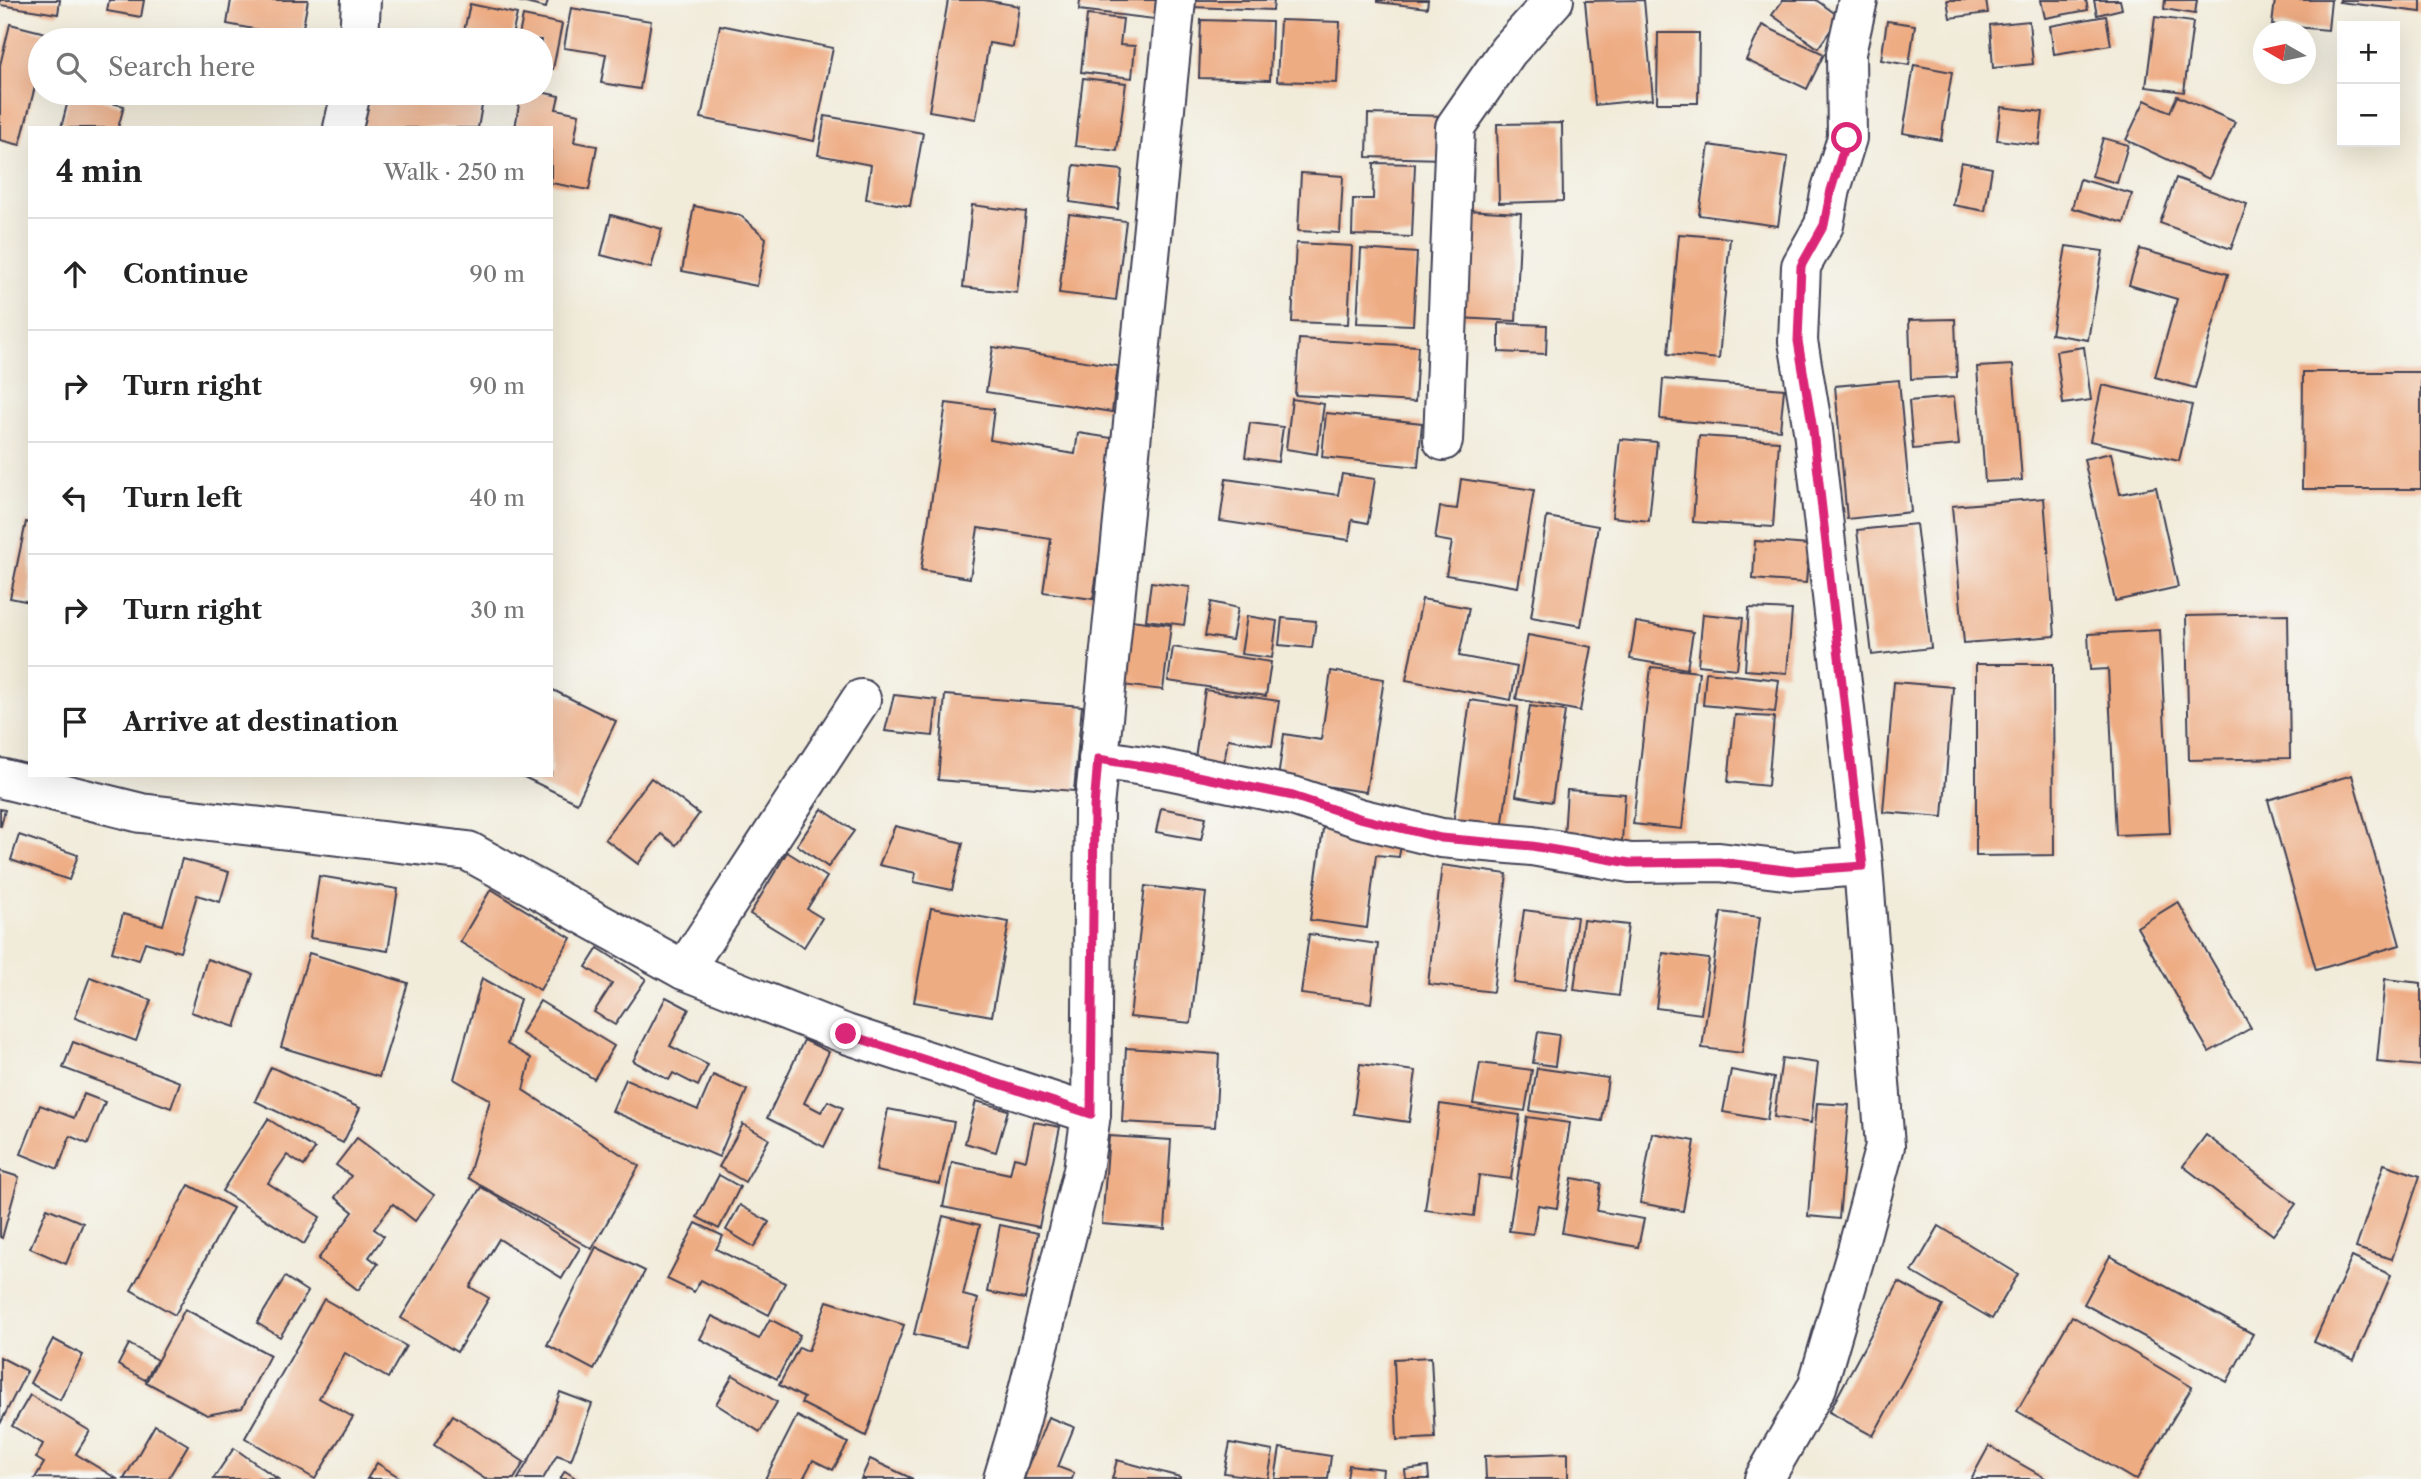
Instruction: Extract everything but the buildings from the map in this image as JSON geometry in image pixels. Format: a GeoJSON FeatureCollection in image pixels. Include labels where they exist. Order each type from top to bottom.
{"type":"FeatureCollection","features":[{"type":"Feature","properties":{"kind":"street"},"geometry":{"type":"LineString","coordinates":[[360,28],[361,0]]}},
{"type":"Feature","properties":{"kind":"street"},"geometry":{"type":"LineString","coordinates":[[1003,1479],[1021,1419],[1080,1183],[1091,1114],[1094,807],[1176,0]]}},
{"type":"Feature","properties":{"kind":"street"},"geometry":{"type":"LineString","coordinates":[[1443,441],[1455,127],[1508,51],[1554,0]]}},
{"type":"Feature","properties":{"kind":"street"},"geometry":{"type":"LineString","coordinates":[[1764,1479],[1817,1387],[1885,1146],[1863,866],[1813,430],[1798,341],[1801,266],[1824,225],[1831,190],[1847,138],[1846,53],[1858,0]]}},
{"type":"Feature","properties":{"kind":"street"},"geometry":{"type":"LineString","coordinates":[[343,126],[348,105]]}},
{"type":"Feature","properties":{"kind":"street"},"geometry":{"type":"LineString","coordinates":[[684,970],[861,699]]}},
{"type":"Feature","properties":{"kind":"street"},"geometry":{"type":"LineString","coordinates":[[1098,759],[1163,769],[1293,796],[1359,818],[1441,838],[1532,846],[1630,863],[1719,862],[1793,871],[1863,866]]}},
{"type":"Feature","properties":{"kind":"street"},"geometry":{"type":"LineString","coordinates":[[0,778],[141,813],[468,851],[684,970],[846,1034],[1091,1114]]}},
{"type":"Feature","properties":{"kind":"route"},"geometry":{"type":"LineString","coordinates":[[846,1034],[1091,1114],[1094,807],[1098,759],[1163,769],[1293,796],[1359,818],[1441,838],[1532,846],[1630,863],[1719,862],[1793,871],[1863,866],[1813,430],[1798,341],[1801,266],[1824,225],[1831,190],[1847,138]]}}]}
